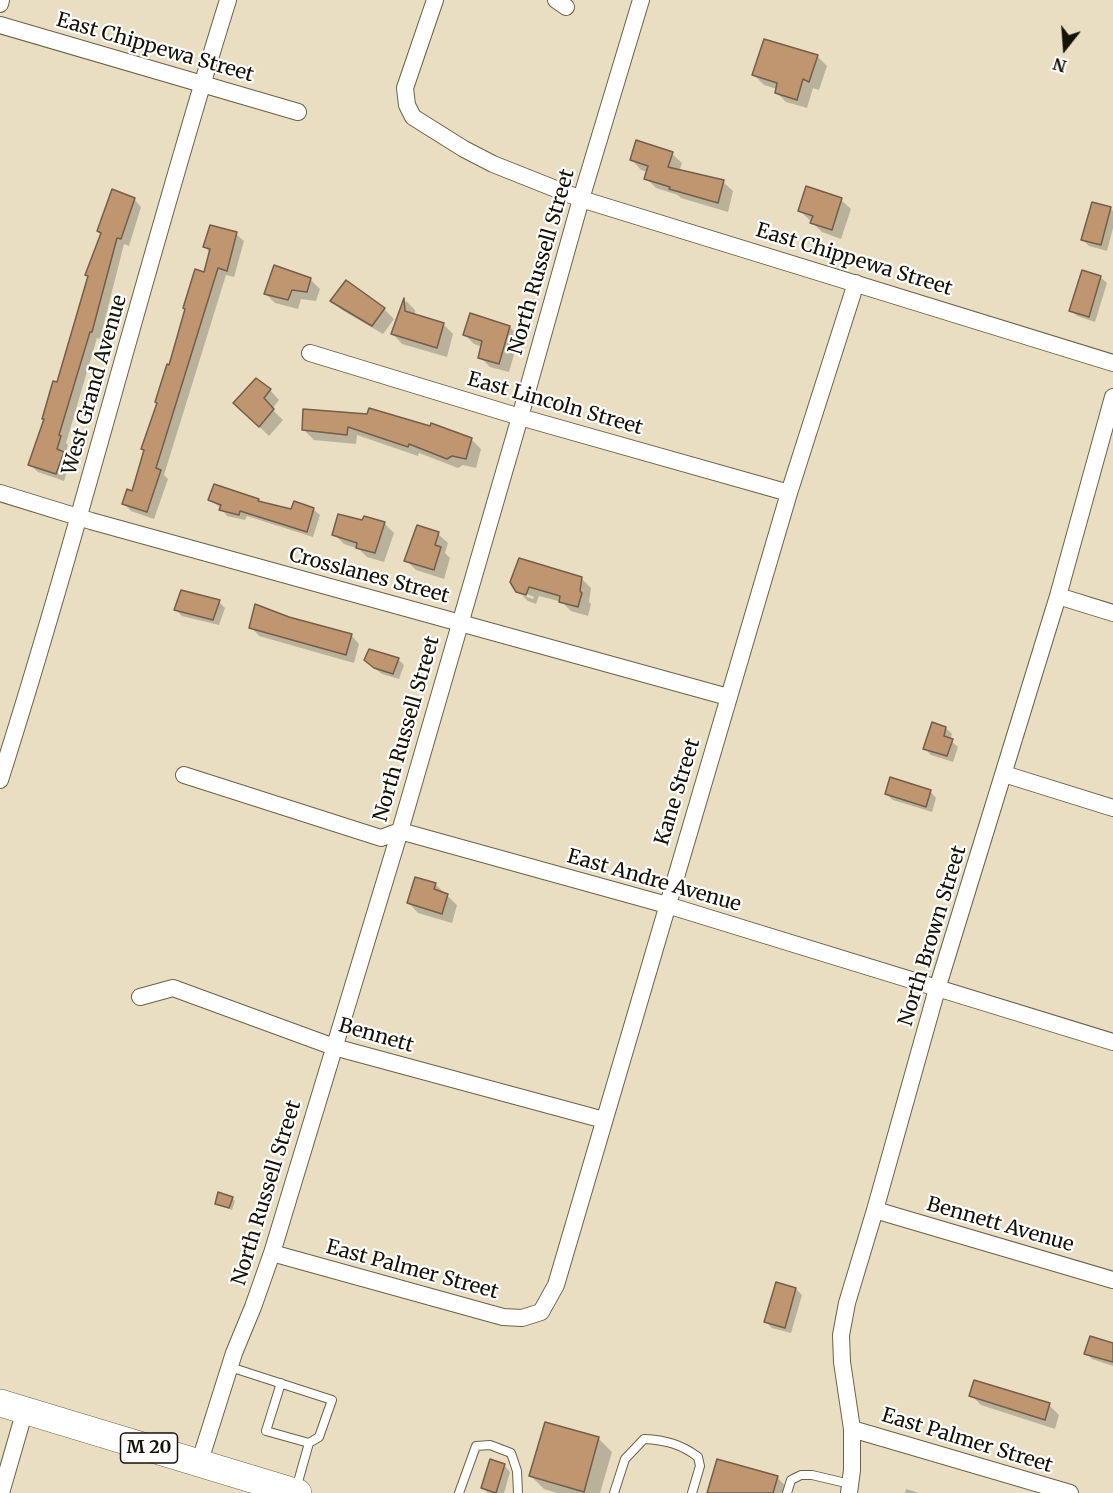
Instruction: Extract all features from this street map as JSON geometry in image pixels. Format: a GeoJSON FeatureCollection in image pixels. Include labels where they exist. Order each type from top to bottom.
{"type":"FeatureCollection","features":[{"type":"Feature","properties":{"kind":"main road","name":"M 20"},"geometry":{"type":"LineString","coordinates":[[12,1407],[297,1492]]}},
{"type":"Feature","properties":{"kind":"street","name":"West Grand Avenue"},"geometry":{"type":"LineString","coordinates":[[0,780],[79,518],[202,83],[228,0]]}},
{"type":"Feature","properties":{"kind":"street","name":"East Chippewa Street"},"geometry":{"type":"LineString","coordinates":[[435,0],[405,88],[407,105],[413,117],[464,149],[493,164],[581,199],[1113,363]]}},
{"type":"Feature","properties":{"kind":"street","name":"North Russell Street"},"geometry":{"type":"LineString","coordinates":[[199,1464],[230,1367],[272,1253],[400,831],[581,199],[641,0]]}},
{"type":"Feature","properties":{"kind":"street","name":"East Chippewa Street"},"geometry":{"type":"LineString","coordinates":[[0,25],[298,112]]}},
{"type":"Feature","properties":{"kind":"street","name":"Kane Street"},"geometry":{"type":"LineString","coordinates":[[541,1312],[556,1285],[789,493],[856,283]]}},
{"type":"Feature","properties":{"kind":"street","name":"East Lincoln Street"},"geometry":{"type":"LineString","coordinates":[[310,353],[520,417],[789,493]]}},
{"type":"Feature","properties":{"kind":"street","name":"North Brown Street"},"geometry":{"type":"LineString","coordinates":[[849,1489],[852,1470],[852,1429],[842,1362],[841,1335],[847,1303],[937,990],[1058,596],[1113,397]]}},
{"type":"Feature","properties":{"kind":"street","name":"Crosslanes Street"},"geometry":{"type":"LineString","coordinates":[[0,493],[79,518],[728,697]]}},
{"type":"Feature","properties":{"kind":"street"},"geometry":{"type":"LineString","coordinates":[[1058,596],[1113,613]]}},
{"type":"Feature","properties":{"kind":"street"},"geometry":{"type":"LineString","coordinates":[[1004,774],[1113,808]]}},
{"type":"Feature","properties":{"kind":"street","name":"East Andre Avenue"},"geometry":{"type":"LineString","coordinates":[[184,775],[381,838],[400,831],[666,905],[937,990],[1113,1042]]}},
{"type":"Feature","properties":{"kind":"street","name":"Bennett"},"geometry":{"type":"LineString","coordinates":[[140,997],[173,988],[334,1047],[604,1120]]}},
{"type":"Feature","properties":{"kind":"street","name":"Bennett Avenue"},"geometry":{"type":"LineString","coordinates":[[875,1210],[1113,1280]]}},
{"type":"Feature","properties":{"kind":"street","name":"East Palmer Street"},"geometry":{"type":"LineString","coordinates":[[272,1253],[503,1317],[522,1318],[541,1312]]}},
{"type":"Feature","properties":{"kind":"street"},"geometry":{"type":"LineString","coordinates":[[1,1493],[12,1407]]}},
{"type":"Feature","properties":{"kind":"street","name":"East Palmer Street"},"geometry":{"type":"LineString","coordinates":[[852,1429],[1070,1493]]}},
{"type":"Feature","properties":{"kind":"lane"},"geometry":{"type":"LineString","coordinates":[[230,1367],[332,1400],[319,1437],[309,1443],[297,1492]]}},
{"type":"Feature","properties":{"kind":"lane"},"geometry":{"type":"LineString","coordinates":[[281,1383],[266,1431],[309,1443]]}},
{"type":"Feature","properties":{"kind":"lane"},"geometry":{"type":"LineString","coordinates":[[614,1493],[625,1459],[644,1439],[663,1440],[686,1447],[698,1457],[700,1466],[692,1493]]}},
{"type":"Feature","properties":{"kind":"lane"},"geometry":{"type":"LineString","coordinates":[[459,1493],[476,1446],[490,1445],[511,1453],[517,1471],[518,1493]]}},
{"type":"Feature","properties":{"kind":"lane"},"geometry":{"type":"LineString","coordinates":[[788,1493],[791,1480],[801,1474],[812,1475],[849,1489]]}},
{"type":"Feature","properties":{"kind":"building"},"geometry":{"type":"Polygon","coordinates":[[[764,39],[818,55],[809,82],[803,79],[797,100],[775,93],[777,83],[752,75],[764,39]]]}},
{"type":"Feature","properties":{"kind":"building"},"geometry":{"type":"Polygon","coordinates":[[[636,140],[673,152],[668,167],[724,180],[718,203],[644,179],[648,166],[630,160],[636,140]]]}},
{"type":"Feature","properties":{"kind":"building"},"geometry":{"type":"Polygon","coordinates":[[[806,186],[842,198],[832,230],[810,223],[813,216],[798,211],[806,186]]]}},
{"type":"Feature","properties":{"kind":"building"},"geometry":{"type":"Polygon","coordinates":[[[112,189],[135,198],[121,239],[117,238],[92,332],[90,332],[59,435],[61,436],[57,449],[64,452],[56,474],[28,465],[44,419],[42,419],[53,381],[57,382],[88,276],[85,275],[101,233],[97,231],[112,189]]]}},
{"type":"Feature","properties":{"kind":"building"},"geometry":{"type":"Polygon","coordinates":[[[1092,202],[1111,207],[1101,245],[1081,240],[1092,202]]]}},
{"type":"Feature","properties":{"kind":"building"},"geometry":{"type":"Polygon","coordinates":[[[210,225],[237,232],[227,271],[218,268],[156,468],[161,470],[147,512],[122,504],[127,489],[132,491],[144,450],[141,449],[157,403],[155,402],[167,364],[169,365],[195,269],[204,272],[210,249],[203,247],[210,225]]]}},
{"type":"Feature","properties":{"kind":"building"},"geometry":{"type":"Polygon","coordinates":[[[274,265],[311,278],[307,292],[292,290],[288,300],[264,294],[274,265]]]}},
{"type":"Feature","properties":{"kind":"building"},"geometry":{"type":"Polygon","coordinates":[[[1082,270],[1101,276],[1089,317],[1069,311],[1082,270]]]}},
{"type":"Feature","properties":{"kind":"building"},"geometry":{"type":"Polygon","coordinates":[[[346,280],[385,308],[372,326],[330,301],[346,280]]]}},
{"type":"Feature","properties":{"kind":"building"},"geometry":{"type":"Polygon","coordinates":[[[404,298],[405,311],[444,323],[437,348],[391,334],[404,298]]]}},
{"type":"Feature","properties":{"kind":"building"},"geometry":{"type":"Polygon","coordinates":[[[470,313],[510,326],[499,364],[478,358],[482,341],[463,335],[470,313]]]}},
{"type":"Feature","properties":{"kind":"building"},"geometry":{"type":"Polygon","coordinates":[[[256,378],[271,389],[264,398],[274,409],[259,427],[233,403],[256,378]]]}},
{"type":"Feature","properties":{"kind":"building"},"geometry":{"type":"Polygon","coordinates":[[[369,408],[430,426],[431,423],[472,438],[466,459],[452,456],[447,459],[409,444],[408,447],[348,427],[347,435],[302,430],[303,409],[367,414],[369,408]]]}},
{"type":"Feature","properties":{"kind":"building"},"geometry":{"type":"Polygon","coordinates":[[[214,484],[259,499],[258,501],[291,509],[294,501],[314,508],[307,532],[240,511],[239,515],[219,510],[221,505],[208,500],[214,484]]]}},
{"type":"Feature","properties":{"kind":"building"},"geometry":{"type":"Polygon","coordinates":[[[338,514],[362,520],[364,516],[385,522],[375,553],[356,548],[357,543],[332,535],[338,514]]]}},
{"type":"Feature","properties":{"kind":"building"},"geometry":{"type":"Polygon","coordinates":[[[417,525],[439,532],[435,545],[441,547],[434,570],[404,561],[417,525]]]}},
{"type":"Feature","properties":{"kind":"building"},"geometry":{"type":"Polygon","coordinates":[[[519,558],[582,577],[580,591],[582,593],[578,607],[559,602],[560,596],[529,587],[526,595],[516,592],[510,582],[519,558]]]}},
{"type":"Feature","properties":{"kind":"building"},"geometry":{"type":"Polygon","coordinates":[[[181,590],[220,600],[213,620],[174,610],[181,590]]]}},
{"type":"Feature","properties":{"kind":"building"},"geometry":{"type":"Polygon","coordinates":[[[255,604],[289,617],[352,634],[346,655],[249,628],[255,604]]]}},
{"type":"Feature","properties":{"kind":"building"},"geometry":{"type":"Polygon","coordinates":[[[369,649],[399,658],[393,674],[374,668],[364,660],[369,649]]]}},
{"type":"Feature","properties":{"kind":"building"},"geometry":{"type":"Polygon","coordinates":[[[932,722],[946,727],[944,736],[953,739],[947,756],[923,749],[932,722]]]}},
{"type":"Feature","properties":{"kind":"building"},"geometry":{"type":"Polygon","coordinates":[[[890,777],[931,790],[926,807],[885,794],[890,777]]]}},
{"type":"Feature","properties":{"kind":"building"},"geometry":{"type":"Polygon","coordinates":[[[415,877],[436,883],[434,889],[448,894],[442,914],[407,903],[415,877]]]}},
{"type":"Feature","properties":{"kind":"building"},"geometry":{"type":"Polygon","coordinates":[[[218,1192],[233,1197],[229,1208],[215,1204],[218,1192]]]}},
{"type":"Feature","properties":{"kind":"building"},"geometry":{"type":"Polygon","coordinates":[[[776,1282],[796,1288],[785,1328],[764,1322],[776,1282]]]}},
{"type":"Feature","properties":{"kind":"building"},"geometry":{"type":"Polygon","coordinates":[[[1090,1336],[1113,1343],[1113,1362],[1084,1354],[1090,1336]]]}},
{"type":"Feature","properties":{"kind":"building"},"geometry":{"type":"Polygon","coordinates":[[[974,1380],[1050,1403],[1045,1420],[969,1396],[974,1380]]]}},
{"type":"Feature","properties":{"kind":"building"},"geometry":{"type":"Polygon","coordinates":[[[545,1422],[599,1437],[584,1492],[529,1476],[545,1422]]]}},
{"type":"Feature","properties":{"kind":"building"},"geometry":{"type":"Polygon","coordinates":[[[490,1459],[505,1464],[496,1493],[481,1488],[490,1459]]]}},
{"type":"Feature","properties":{"kind":"building"},"geometry":{"type":"Polygon","coordinates":[[[717,1459],[778,1476],[773,1493],[707,1493],[717,1459]]]}}]}
